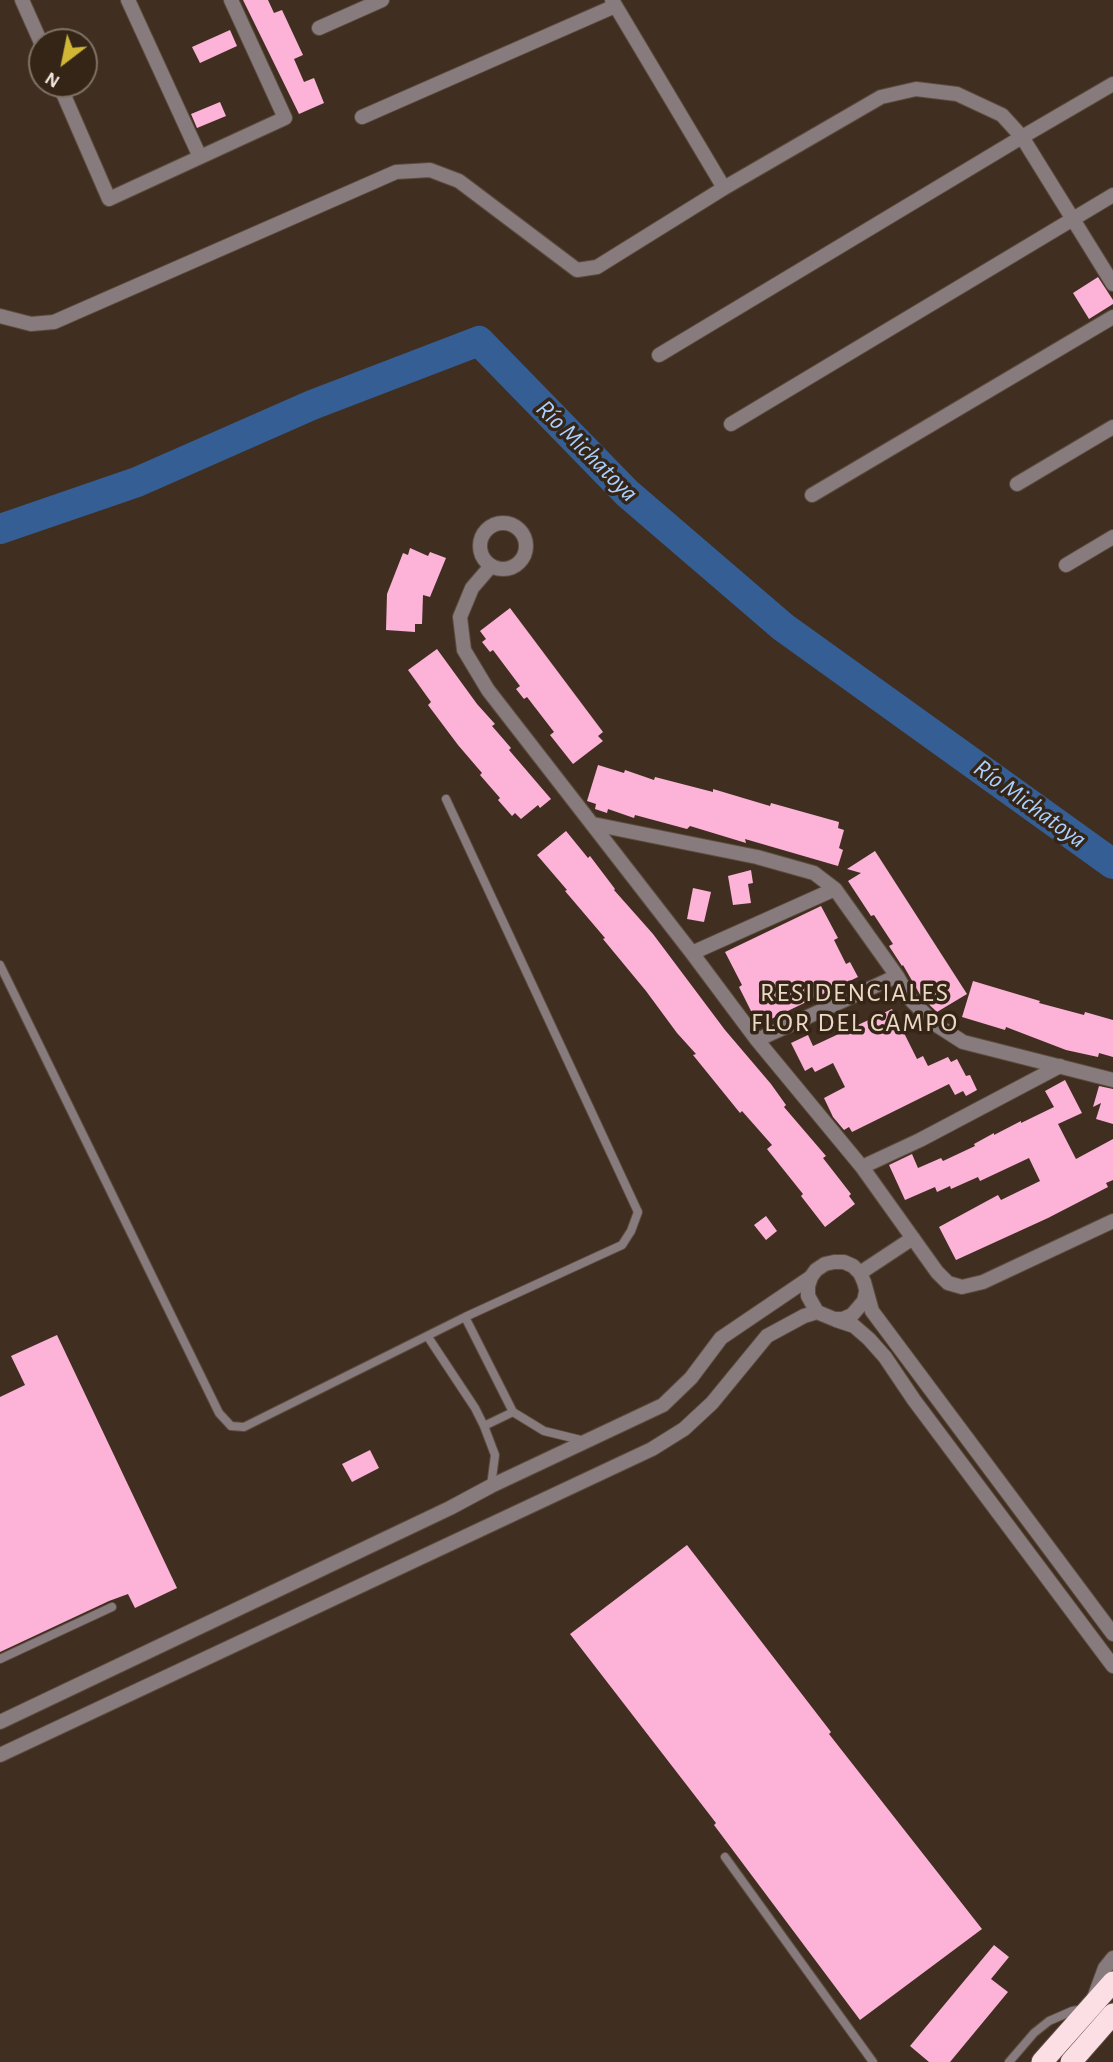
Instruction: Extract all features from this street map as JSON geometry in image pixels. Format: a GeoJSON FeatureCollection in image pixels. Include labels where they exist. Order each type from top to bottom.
{"type":"FeatureCollection","features":[{"type":"Feature","properties":{"kind":"highway"},"geometry":{"type":"LineString","coordinates":[[1042,2062],[1113,1982]]}},
{"type":"Feature","properties":{"kind":"highway"},"geometry":{"type":"LineString","coordinates":[[1071,2062],[1113,2014]]}},
{"type":"Feature","properties":{"kind":"street"},"geometry":{"type":"LineString","coordinates":[[22,0],[34,28]]}},
{"type":"Feature","properties":{"kind":"street"},"geometry":{"type":"LineString","coordinates":[[128,0],[200,157]]}},
{"type":"Feature","properties":{"kind":"street"},"geometry":{"type":"LineString","coordinates":[[65,98],[109,199],[285,118],[231,0]]}},
{"type":"Feature","properties":{"kind":"street"},"geometry":{"type":"LineString","coordinates":[[319,28],[382,0]]}},
{"type":"Feature","properties":{"kind":"street"},"geometry":{"type":"LineString","coordinates":[[362,117],[613,3],[724,188]]}},
{"type":"Feature","properties":{"kind":"street"},"geometry":{"type":"LineString","coordinates":[[659,355],[1113,85]]}},
{"type":"Feature","properties":{"kind":"street"},"geometry":{"type":"LineString","coordinates":[[0,316],[31,324],[54,322],[396,172],[430,170],[459,181],[577,270],[597,267],[724,188],[881,97],[916,89],[957,94],[1002,116],[1022,137],[1113,284]]}},
{"type":"Feature","properties":{"kind":"street"},"geometry":{"type":"LineString","coordinates":[[731,424],[1113,195]]}},
{"type":"Feature","properties":{"kind":"street"},"geometry":{"type":"LineString","coordinates":[[812,495],[1113,317]]}},
{"type":"Feature","properties":{"kind":"street"},"geometry":{"type":"LineString","coordinates":[[1017,484],[1113,427]]}},
{"type":"Feature","properties":{"kind":"street"},"geometry":{"type":"LineString","coordinates":[[1066,565],[1113,537]]}},
{"type":"Feature","properties":{"kind":"street"},"geometry":{"type":"LineString","coordinates":[[491,566],[472,588],[460,617],[464,650],[488,690],[757,1040],[862,1167],[948,1283],[962,1287],[983,1282],[1113,1221]]}},
{"type":"Feature","properties":{"kind":"street"},"geometry":{"type":"LineString","coordinates":[[593,824],[757,857],[814,873],[835,889],[897,976],[910,999],[934,1024],[963,1042],[1113,1080]]}},
{"type":"Feature","properties":{"kind":"street"},"geometry":{"type":"LineString","coordinates":[[692,953],[835,889]]}},
{"type":"Feature","properties":{"kind":"street"},"geometry":{"type":"LineString","coordinates":[[757,1040],[897,976]]}},
{"type":"Feature","properties":{"kind":"street"},"geometry":{"type":"LineString","coordinates":[[862,1167],[920,1140],[1060,1066]]}},
{"type":"Feature","properties":{"kind":"street"},"geometry":{"type":"LineString","coordinates":[[860,1273],[913,1238]]}},
{"type":"Feature","properties":{"kind":"street"},"geometry":{"type":"LineString","coordinates":[[1113,1634],[872,1311],[860,1273],[844,1262],[825,1264],[817,1269],[808,1286],[808,1296],[817,1312],[853,1326],[885,1357],[914,1400],[1113,1666]]}},
{"type":"Feature","properties":{"kind":"street"},"geometry":{"type":"LineString","coordinates":[[0,1721],[663,1405],[691,1378],[721,1338],[811,1277]]}},
{"type":"Feature","properties":{"kind":"street"},"geometry":{"type":"LineString","coordinates":[[834,1319],[852,1315],[864,1301],[866,1292]]}},
{"type":"Feature","properties":{"kind":"street"},"geometry":{"type":"LineString","coordinates":[[0,1755],[652,1449],[684,1429],[712,1403],[767,1336],[804,1315],[817,1312]]}},
{"type":"Feature","properties":{"kind":"street"},"geometry":{"type":"LineString","coordinates":[[1090,2009],[1105,1968],[1113,1958]]}},
{"type":"Feature","properties":{"kind":"lane"},"geometry":{"type":"LineString","coordinates":[[0,965],[219,1413],[231,1426],[244,1427],[466,1317],[622,1245],[638,1212],[446,799]]}},
{"type":"Feature","properties":{"kind":"lane"},"geometry":{"type":"LineString","coordinates":[[466,1317],[513,1412],[544,1432],[588,1442]]}},
{"type":"Feature","properties":{"kind":"lane"},"geometry":{"type":"LineString","coordinates":[[429,1337],[484,1426],[495,1455],[491,1486]]}},
{"type":"Feature","properties":{"kind":"lane"},"geometry":{"type":"LineString","coordinates":[[484,1426],[513,1412]]}},
{"type":"Feature","properties":{"kind":"lane"},"geometry":{"type":"LineString","coordinates":[[0,1659],[112,1607]]}},
{"type":"Feature","properties":{"kind":"lane"},"geometry":{"type":"LineString","coordinates":[[725,1857],[873,2062]]}},
{"type":"Feature","properties":{"kind":"lane"},"geometry":{"type":"LineString","coordinates":[[1009,2062],[1034,2033],[1049,2021],[1072,2011],[1090,2009]]}},
{"type":"Feature","properties":{"kind":"building"},"geometry":{"type":"Polygon","coordinates":[[[243,0],[268,0],[274,13],[282,10],[303,55],[294,59],[304,82],[314,78],[324,103],[299,114],[243,0]]]}},
{"type":"Feature","properties":{"kind":"building"},"geometry":{"type":"Polygon","coordinates":[[[230,30],[237,46],[200,63],[192,47],[230,30]]]}},
{"type":"Feature","properties":{"kind":"building"},"geometry":{"type":"Polygon","coordinates":[[[220,102],[226,116],[197,128],[191,114],[220,102]]]}},
{"type":"Feature","properties":{"kind":"building"},"geometry":{"type":"Polygon","coordinates":[[[1098,277],[1113,304],[1089,319],[1073,293],[1098,277]]]}},
{"type":"Feature","properties":{"kind":"building"},"geometry":{"type":"Polygon","coordinates":[[[410,548],[428,556],[430,552],[446,558],[430,597],[423,595],[422,624],[415,624],[415,632],[386,630],[387,594],[403,553],[408,555],[410,548]]]}},
{"type":"Feature","properties":{"kind":"building"},"geometry":{"type":"Polygon","coordinates":[[[510,608],[603,732],[598,736],[603,741],[573,764],[550,735],[554,732],[527,697],[524,699],[516,689],[520,686],[493,650],[490,652],[482,642],[486,639],[480,631],[510,608]]]}},
{"type":"Feature","properties":{"kind":"building"},"geometry":{"type":"Polygon","coordinates":[[[437,649],[495,724],[492,726],[511,748],[509,750],[551,799],[540,808],[538,805],[521,819],[515,813],[512,816],[498,800],[500,798],[480,775],[482,773],[428,705],[431,702],[408,670],[437,649]]]}},
{"type":"Feature","properties":{"kind":"building"},"geometry":{"type":"Polygon","coordinates":[[[598,765],[624,773],[625,770],[654,780],[655,777],[713,792],[713,789],[839,822],[838,828],[844,830],[839,848],[843,850],[838,866],[690,826],[687,829],[635,815],[634,818],[608,809],[607,813],[595,809],[596,804],[587,801],[598,765]]]}},
{"type":"Feature","properties":{"kind":"building"},"geometry":{"type":"Polygon","coordinates":[[[566,831],[588,858],[590,856],[725,1030],[771,1084],[786,1105],[784,1107],[826,1156],[823,1158],[851,1194],[849,1196],[855,1204],[825,1227],[767,1149],[772,1145],[742,1111],[740,1113],[693,1055],[696,1054],[537,855],[566,831]]]}},
{"type":"Feature","properties":{"kind":"building"},"geometry":{"type":"Polygon","coordinates":[[[875,851],[967,994],[937,1012],[922,998],[889,946],[893,944],[848,881],[861,873],[847,869],[875,851]]]}},
{"type":"Feature","properties":{"kind":"building"},"geometry":{"type":"Polygon","coordinates":[[[751,870],[753,883],[748,884],[751,903],[733,905],[728,876],[751,870]]]}},
{"type":"Feature","properties":{"kind":"building"},"geometry":{"type":"Polygon","coordinates":[[[693,888],[711,892],[704,922],[687,919],[693,888]]]}},
{"type":"Feature","properties":{"kind":"building"},"geometry":{"type":"Polygon","coordinates":[[[821,906],[838,938],[834,940],[846,964],[850,962],[858,977],[767,1021],[765,1016],[756,1021],[725,952],[821,906]]]}},
{"type":"Feature","properties":{"kind":"building"},"geometry":{"type":"Polygon","coordinates":[[[973,981],[1040,1001],[1039,1003],[1113,1020],[1113,1057],[1099,1053],[1098,1057],[1066,1050],[1006,1027],[1005,1030],[962,1017],[973,981]]]}},
{"type":"Feature","properties":{"kind":"building"},"geometry":{"type":"Polygon","coordinates":[[[892,1009],[917,1059],[923,1056],[928,1066],[948,1057],[951,1062],[957,1059],[966,1076],[970,1075],[977,1090],[966,1096],[963,1091],[955,1095],[949,1084],[852,1132],[849,1127],[844,1130],[833,1117],[824,1098],[845,1087],[833,1063],[815,1072],[812,1067],[805,1071],[791,1043],[808,1035],[813,1046],[892,1009]]]}},
{"type":"Feature","properties":{"kind":"building"},"geometry":{"type":"Polygon","coordinates":[[[1065,1080],[1082,1113],[1058,1124],[1076,1159],[1113,1139],[1113,1180],[1106,1183],[1108,1187],[1048,1218],[956,1260],[939,1227],[998,1195],[1001,1200],[1040,1181],[1029,1158],[980,1181],[978,1177],[937,1192],[935,1187],[905,1200],[889,1165],[912,1154],[918,1168],[941,1158],[943,1161],[975,1146],[974,1144],[994,1133],[1054,1107],[1045,1091],[1065,1080]]]}},
{"type":"Feature","properties":{"kind":"building"},"geometry":{"type":"Polygon","coordinates":[[[1099,1086],[1113,1089],[1113,1124],[1096,1119],[1101,1103],[1093,1107],[1099,1086]]]}},
{"type":"Feature","properties":{"kind":"building"},"geometry":{"type":"Polygon","coordinates":[[[766,1216],[777,1231],[766,1240],[754,1225],[766,1216]]]}},
{"type":"Feature","properties":{"kind":"building"},"geometry":{"type":"Polygon","coordinates":[[[57,1335],[177,1588],[135,1608],[128,1594],[0,1652],[0,1397],[25,1385],[11,1356],[57,1335]]]}},
{"type":"Feature","properties":{"kind":"building"},"geometry":{"type":"Polygon","coordinates":[[[370,1450],[379,1468],[352,1482],[342,1464],[370,1450]]]}},
{"type":"Feature","properties":{"kind":"building"},"geometry":{"type":"Polygon","coordinates":[[[687,1545],[831,1732],[829,1734],[982,1929],[860,2020],[714,1825],[716,1823],[570,1634],[687,1545]]]}},
{"type":"Feature","properties":{"kind":"building"},"geometry":{"type":"Polygon","coordinates":[[[994,1945],[1009,1957],[991,1979],[1008,1992],[950,2062],[929,2062],[910,2046],[994,1945]]]}},
{"type":"Feature","properties":{"kind":"waterway","name":"Río Michatoya"},"geometry":{"type":"LineString","coordinates":[[0,529],[137,482],[312,405],[479,341],[627,493],[783,627],[1113,864]]}},
{"type":"Feature","properties":{"kind":"district","name":"RESIDENCIALES FLOR DEL CAMPO"},"geometry":{"type":"Point","coordinates":[855,1008]}}]}
